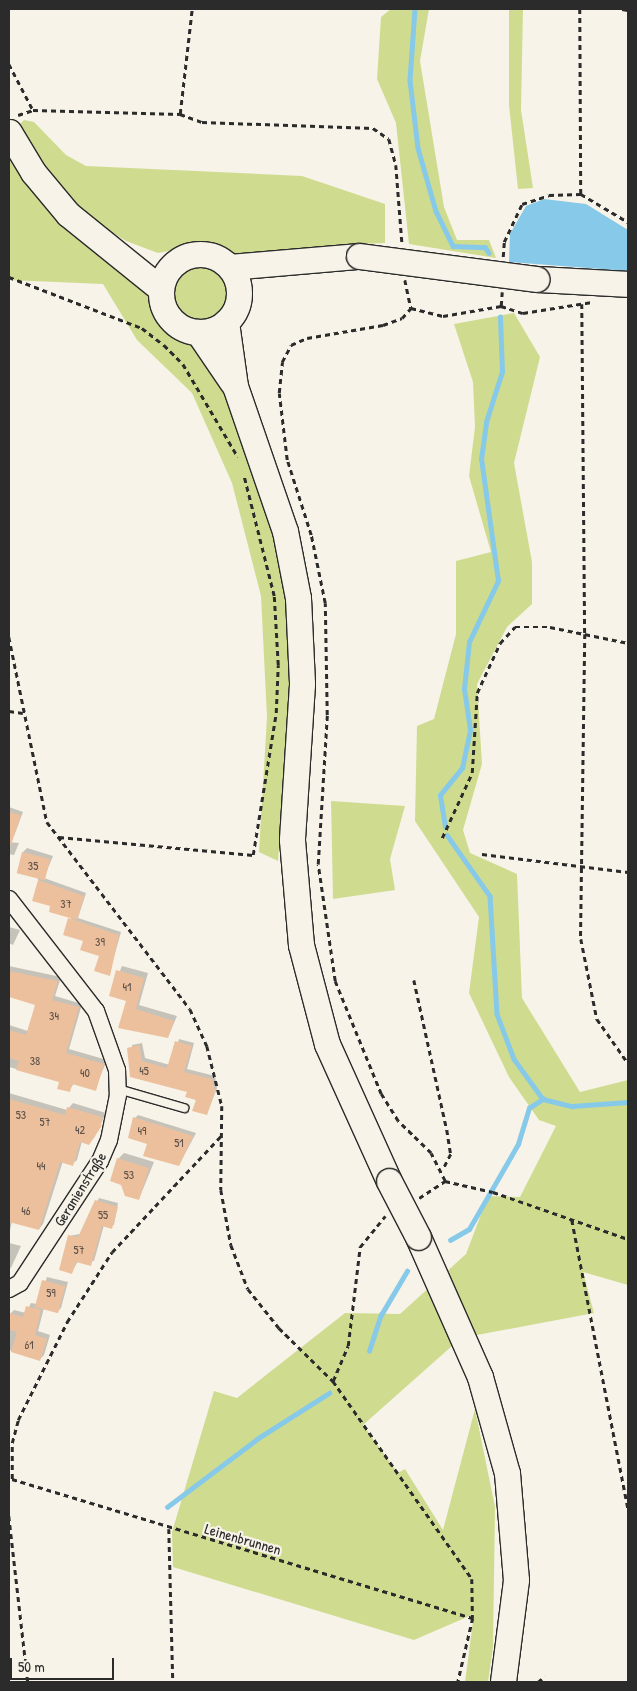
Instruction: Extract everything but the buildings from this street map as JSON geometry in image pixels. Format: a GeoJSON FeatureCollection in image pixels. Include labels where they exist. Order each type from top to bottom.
{"type":"FeatureCollection","features":[{"type":"Feature","properties":{"kind":"main road"},"geometry":{"type":"LineString","coordinates":[[9,132],[45,188],[106,244],[161,289],[171,319],[198,332],[235,386]]}},
{"type":"Feature","properties":{"kind":"main road"},"geometry":{"type":"LineString","coordinates":[[106,244],[174,264],[202,253],[230,267],[302,259],[359,256],[537,279],[628,284]]}},
{"type":"Feature","properties":{"kind":"main road"},"geometry":{"type":"LineString","coordinates":[[240,294],[302,259]]}},
{"type":"Feature","properties":{"kind":"main road"},"geometry":{"type":"LineString","coordinates":[[161,289],[174,264]]}},
{"type":"Feature","properties":{"kind":"main road"},"geometry":{"type":"LineString","coordinates":[[198,332],[226,322],[236,309],[240,294],[230,267]]}},
{"type":"Feature","properties":{"kind":"main road"},"geometry":{"type":"LineString","coordinates":[[226,322],[235,386],[285,531],[298,598],[302,684],[292,840],[303,954],[330,1052],[389,1181],[418,1237],[480,1377],[507,1473],[516,1580],[503,1682]]}},
{"type":"Feature","properties":{"kind":"street","name":"Geranienstraße"},"geometry":{"type":"LineString","coordinates":[[9,899],[96,1011],[117,1070],[118,1089],[116,1117],[100,1161],[20,1283],[9,1289]]}},
{"type":"Feature","properties":{"kind":"lane"},"geometry":{"type":"LineString","coordinates":[[118,1089],[184,1108]]}},
{"type":"Feature","properties":{"kind":"path"},"geometry":{"type":"LineString","coordinates":[[180,114],[192,9]]}},
{"type":"Feature","properties":{"kind":"path"},"geometry":{"type":"LineString","coordinates":[[580,9],[581,194]]}},
{"type":"Feature","properties":{"kind":"path"},"geometry":{"type":"LineString","coordinates":[[622,9],[628,10]]}},
{"type":"Feature","properties":{"kind":"path"},"geometry":{"type":"LineString","coordinates":[[9,64],[33,110]]}},
{"type":"Feature","properties":{"kind":"path"},"geometry":{"type":"LineString","coordinates":[[9,119],[33,110],[180,114],[202,122],[383,132],[396,165],[402,248]]}},
{"type":"Feature","properties":{"kind":"path"},"geometry":{"type":"LineString","coordinates":[[504,242],[522,204],[549,194],[581,194],[628,222]]}},
{"type":"Feature","properties":{"kind":"path"},"geometry":{"type":"LineString","coordinates":[[404,276],[412,308]]}},
{"type":"Feature","properties":{"kind":"path"},"geometry":{"type":"LineString","coordinates":[[9,277],[142,328],[164,345],[183,364],[240,460]]}},
{"type":"Feature","properties":{"kind":"path"},"geometry":{"type":"LineString","coordinates":[[412,308],[443,316],[501,306],[523,313],[596,302]]}},
{"type":"Feature","properties":{"kind":"path"},"geometry":{"type":"LineString","coordinates":[[582,304],[585,634],[581,939],[586,985],[597,1019],[628,1063]]}},
{"type":"Feature","properties":{"kind":"path"},"geometry":{"type":"LineString","coordinates":[[279,393],[282,362],[291,345],[383,325],[402,318],[412,308]]}},
{"type":"Feature","properties":{"kind":"path"},"geometry":{"type":"LineString","coordinates":[[59,836],[253,855],[276,713],[278,665],[265,548],[242,469]]}},
{"type":"Feature","properties":{"kind":"path"},"geometry":{"type":"LineString","coordinates":[[442,838],[472,773],[477,693],[500,643],[515,627],[550,627],[628,644]]}},
{"type":"Feature","properties":{"kind":"path"},"geometry":{"type":"LineString","coordinates":[[9,637],[39,798],[47,822],[190,1009],[218,1078],[223,1134],[221,1190],[231,1245],[248,1289],[279,1328],[333,1381],[465,1567],[473,1587],[473,1618],[458,1682]]}},
{"type":"Feature","properties":{"kind":"path"},"geometry":{"type":"LineString","coordinates":[[9,712],[24,713]]}},
{"type":"Feature","properties":{"kind":"path"},"geometry":{"type":"LineString","coordinates":[[482,854],[628,872]]}},
{"type":"Feature","properties":{"kind":"path"},"geometry":{"type":"LineString","coordinates":[[414,980],[447,1130],[450,1154],[443,1170]]}},
{"type":"Feature","properties":{"kind":"path"},"geometry":{"type":"LineString","coordinates":[[360,1044],[366,1064],[398,1121],[443,1170],[445,1181]]}},
{"type":"Feature","properties":{"kind":"path"},"geometry":{"type":"LineString","coordinates":[[9,1482],[12,1479],[12,1443],[18,1420],[67,1322],[112,1252],[223,1134]]}},
{"type":"Feature","properties":{"kind":"path"},"geometry":{"type":"LineString","coordinates":[[409,1203],[445,1181],[493,1192],[628,1239]]}},
{"type":"Feature","properties":{"kind":"path"},"geometry":{"type":"LineString","coordinates":[[333,1381],[348,1346],[360,1247],[369,1231],[392,1212]]}},
{"type":"Feature","properties":{"kind":"path"},"geometry":{"type":"LineString","coordinates":[[572,1220],[628,1509]]}},
{"type":"Feature","properties":{"kind":"path","name":"Leinenbrunnen"},"geometry":{"type":"LineString","coordinates":[[12,1479],[169,1529],[473,1618]]}},
{"type":"Feature","properties":{"kind":"path"},"geometry":{"type":"LineString","coordinates":[[9,1516],[28,1682]]}},
{"type":"Feature","properties":{"kind":"path"},"geometry":{"type":"LineString","coordinates":[[169,1529],[173,1682]]}},
{"type":"Feature","properties":{"kind":"path"},"geometry":{"type":"LineString","coordinates":[[538,1682],[545,1676]]}},
{"type":"Feature","properties":{"kind":"green space"},"geometry":{"type":"Polygon","coordinates":[[[391,9],[429,9],[420,61],[444,207],[457,240],[489,240],[496,258],[409,244],[396,123],[377,79],[381,17],[391,9]]]}},
{"type":"Feature","properties":{"kind":"green space"},"geometry":{"type":"Polygon","coordinates":[[[509,9],[523,9],[521,110],[533,188],[518,189],[509,105],[509,9]]]}},
{"type":"Feature","properties":{"kind":"green space"},"geometry":{"type":"Polygon","coordinates":[[[24,120],[34,122],[66,155],[86,166],[302,176],[385,204],[385,243],[332,245],[244,258],[204,244],[158,253],[126,241],[85,215],[48,180],[16,128],[24,120]]]}},
{"type":"Feature","properties":{"kind":"green space"},"geometry":{"type":"Polygon","coordinates":[[[9,159],[48,209],[145,288],[156,319],[197,346],[220,382],[274,533],[287,594],[292,667],[278,861],[259,852],[267,717],[261,596],[232,483],[192,393],[137,340],[103,284],[9,280],[9,159]]]}},
{"type":"Feature","properties":{"kind":"green space"},"geometry":{"type":"Polygon","coordinates":[[[194,262],[206,262],[222,271],[229,281],[231,293],[229,305],[222,315],[206,324],[194,324],[183,319],[174,310],[169,299],[169,287],[174,276],[183,267],[194,262]]]}},
{"type":"Feature","properties":{"kind":"green space"},"geometry":{"type":"Polygon","coordinates":[[[514,313],[540,357],[514,463],[532,562],[532,604],[507,627],[477,684],[482,764],[463,830],[470,853],[517,874],[522,998],[580,1092],[628,1080],[628,1285],[583,1272],[594,1313],[461,1338],[363,1425],[398,1473],[405,1469],[443,1530],[475,1409],[495,1507],[493,1647],[488,1682],[465,1682],[474,1614],[414,1640],[173,1567],[172,1532],[214,1391],[237,1398],[345,1313],[400,1314],[466,1254],[488,1196],[520,1197],[556,1126],[539,1120],[509,1077],[469,993],[479,917],[415,821],[417,726],[434,719],[456,634],[456,561],[491,552],[469,476],[475,427],[473,382],[454,324],[514,313]]]}},
{"type":"Feature","properties":{"kind":"green space"},"geometry":{"type":"Polygon","coordinates":[[[331,801],[405,806],[390,859],[395,890],[333,899],[331,801]]]}},
{"type":"Feature","properties":{"kind":"water"},"geometry":{"type":"Polygon","coordinates":[[[544,199],[586,204],[628,230],[628,271],[509,262],[510,234],[526,206],[544,199]]]}},
{"type":"Feature","properties":{"kind":"waterway"},"geometry":{"type":"LineString","coordinates":[[415,9],[410,80],[418,148],[436,211],[453,246],[485,247],[489,253]]}},
{"type":"Feature","properties":{"kind":"waterway"},"geometry":{"type":"LineString","coordinates":[[445,827],[440,795],[462,768],[470,730],[464,689],[469,642],[498,581],[481,459],[486,422],[502,372],[500,317]]}},
{"type":"Feature","properties":{"kind":"waterway"},"geometry":{"type":"LineString","coordinates":[[447,835],[490,896],[497,1014],[514,1059],[543,1099],[572,1106],[628,1102]]}},
{"type":"Feature","properties":{"kind":"waterway"},"geometry":{"type":"LineString","coordinates":[[450,1240],[469,1229],[518,1144],[529,1108],[543,1099]]}},
{"type":"Feature","properties":{"kind":"waterway"},"geometry":{"type":"LineString","coordinates":[[369,1351],[381,1315],[407,1271]]}},
{"type":"Feature","properties":{"kind":"waterway"},"geometry":{"type":"LineString","coordinates":[[167,1507],[260,1437],[329,1393]]}}]}
